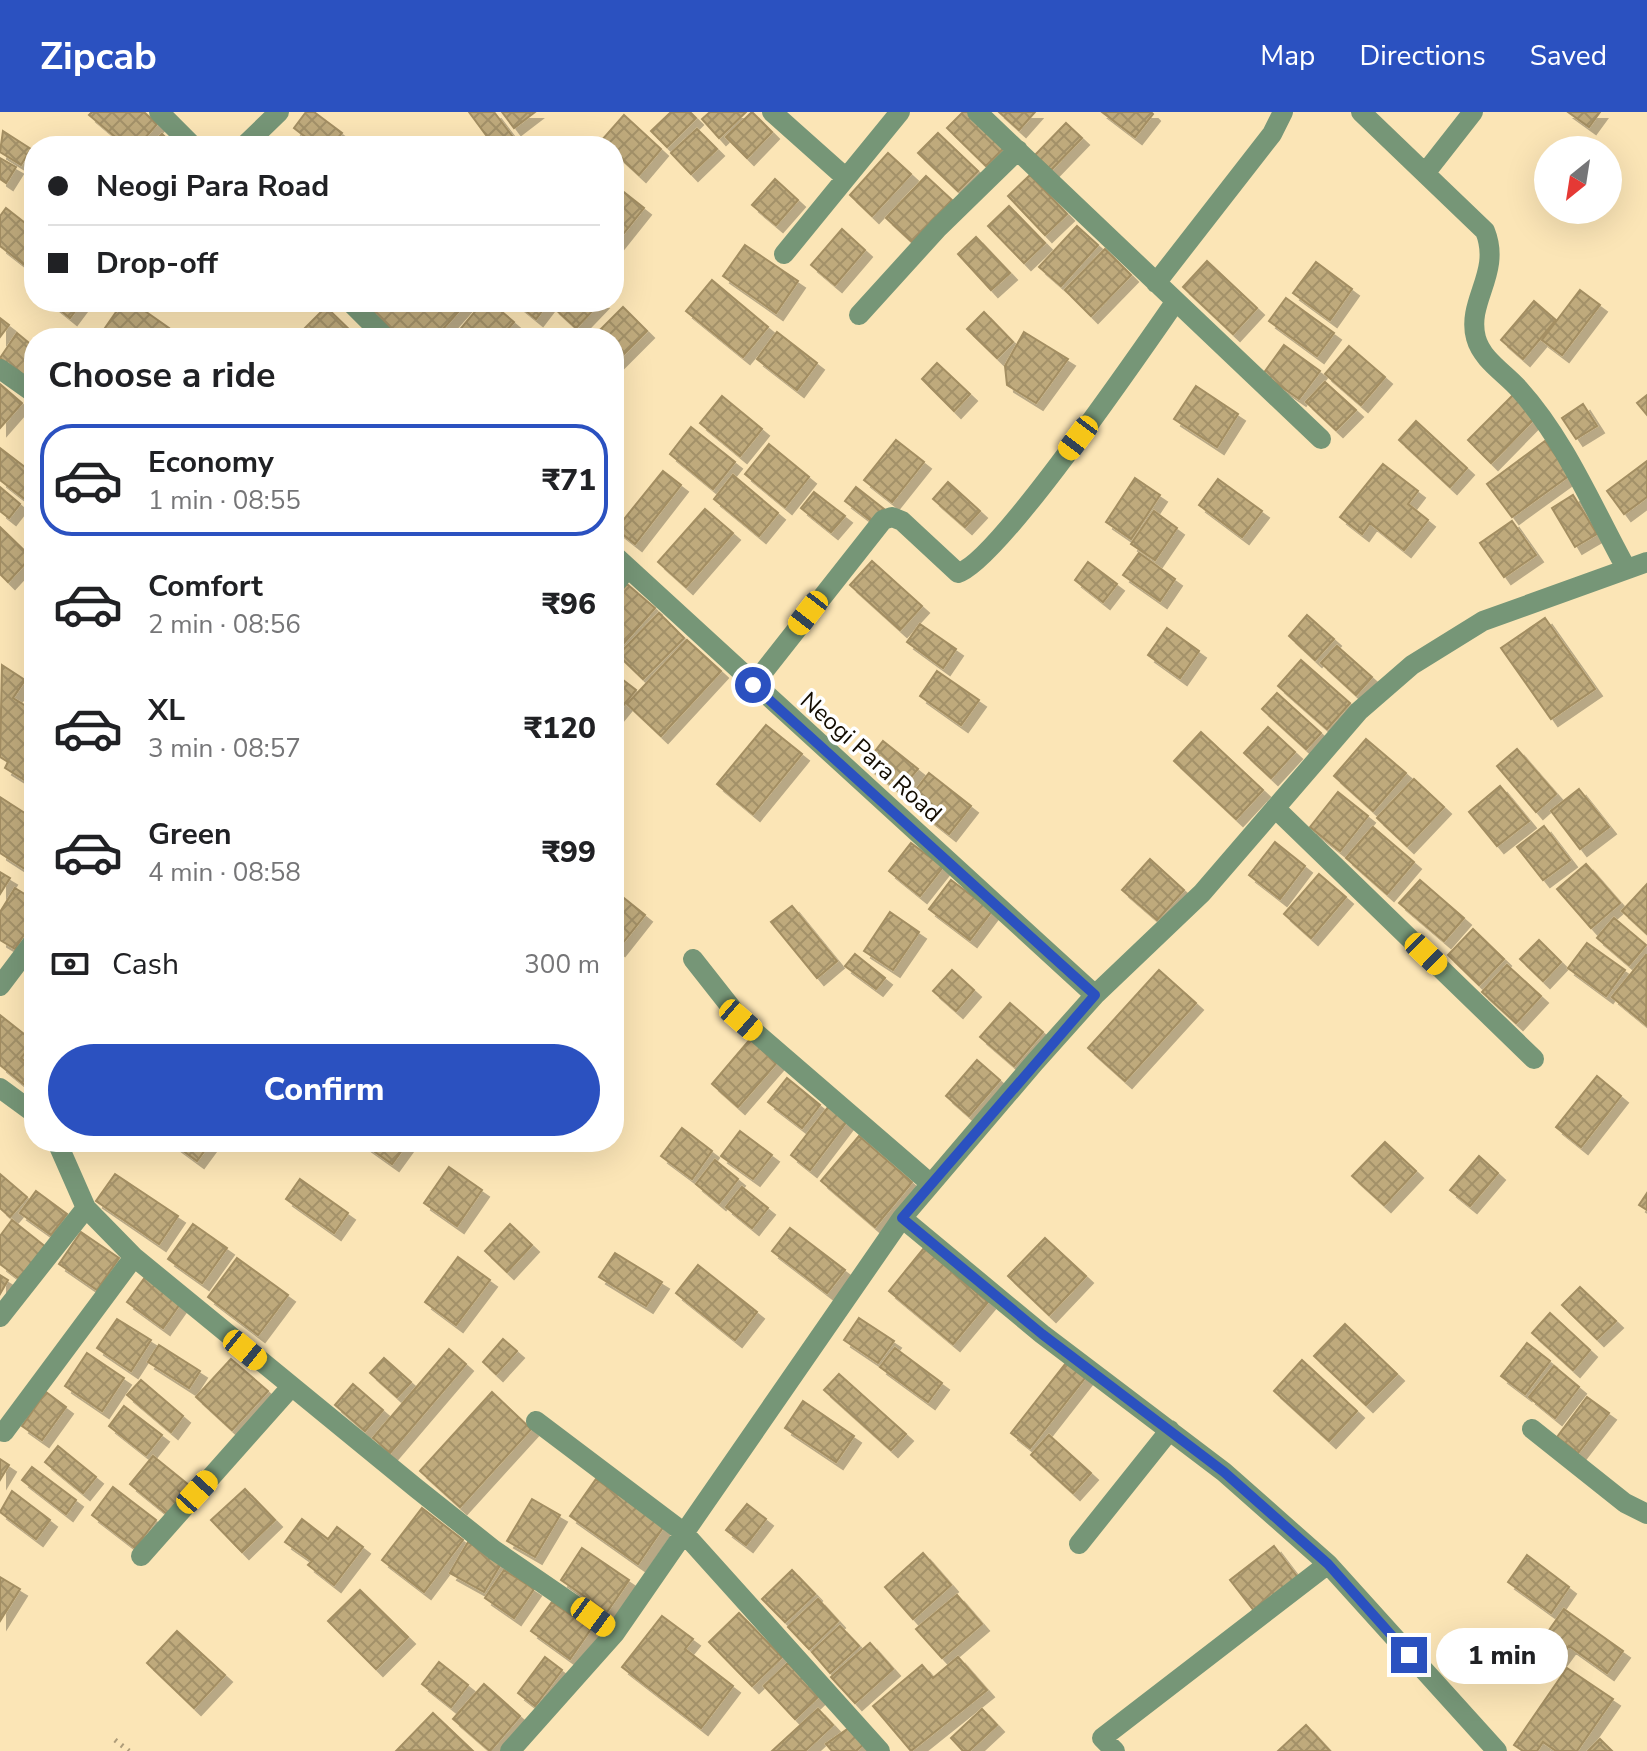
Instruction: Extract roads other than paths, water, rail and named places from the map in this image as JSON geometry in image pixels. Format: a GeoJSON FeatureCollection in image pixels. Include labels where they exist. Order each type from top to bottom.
{"type":"FeatureCollection","features":[{"type":"Feature","properties":{"kind":"street"},"geometry":{"type":"LineString","coordinates":[[159,112],[183,136]]}},
{"type":"Feature","properties":{"kind":"street"},"geometry":{"type":"LineString","coordinates":[[254,136],[279,112]]}},
{"type":"Feature","properties":{"kind":"street"},"geometry":{"type":"LineString","coordinates":[[772,112],[846,178]]}},
{"type":"Feature","properties":{"kind":"street"},"geometry":{"type":"LineString","coordinates":[[977,112],[1321,439]]}},
{"type":"Feature","properties":{"kind":"street"},"geometry":{"type":"LineString","coordinates":[[1156,283],[1272,134],[1283,112]]}},
{"type":"Feature","properties":{"kind":"street"},"geometry":{"type":"LineString","coordinates":[[1361,112],[1485,231],[1493,249],[1477,314],[1476,337],[1485,355],[1545,421],[1626,568]]}},
{"type":"Feature","properties":{"kind":"street"},"geometry":{"type":"LineString","coordinates":[[1426,172],[1473,112]]}},
{"type":"Feature","properties":{"kind":"street"},"geometry":{"type":"LineString","coordinates":[[784,254],[846,178],[887,116]]}},
{"type":"Feature","properties":{"kind":"street"},"geometry":{"type":"LineString","coordinates":[[859,315],[938,228],[1018,150]]}},
{"type":"Feature","properties":{"kind":"street"},"geometry":{"type":"LineString","coordinates":[[753,685],[883,520],[892,517],[902,521],[958,573],[976,562],[1011,525],[1176,301]]}},
{"type":"Feature","properties":{"kind":"street"},"geometry":{"type":"LineString","coordinates":[[360,312],[376,328]]}},
{"type":"Feature","properties":{"kind":"street"},"geometry":{"type":"LineString","coordinates":[[0,369],[24,386]]}},
{"type":"Feature","properties":{"kind":"street"},"geometry":{"type":"LineString","coordinates":[[510,1751],[615,1633],[902,1218],[1095,995],[1202,893],[1359,711],[1412,665],[1483,621],[1647,562]]}},
{"type":"Feature","properties":{"kind":"street","name":"Neogi Para Road"},"geometry":{"type":"LineString","coordinates":[[624,565],[1095,995]]}},
{"type":"Feature","properties":{"kind":"street"},"geometry":{"type":"LineString","coordinates":[[1275,808],[1534,1059]]}},
{"type":"Feature","properties":{"kind":"street"},"geometry":{"type":"LineString","coordinates":[[0,986],[8,958]]}},
{"type":"Feature","properties":{"kind":"street"},"geometry":{"type":"LineString","coordinates":[[693,959],[741,1020],[931,1184]]}},
{"type":"Feature","properties":{"kind":"street"},"geometry":{"type":"LineString","coordinates":[[0,1088],[24,1106]]}},
{"type":"Feature","properties":{"kind":"street"},"geometry":{"type":"LineString","coordinates":[[61,1152],[86,1208],[104,1231],[494,1550],[615,1633]]}},
{"type":"Feature","properties":{"kind":"street"},"geometry":{"type":"LineString","coordinates":[[0,1317],[86,1208]]}},
{"type":"Feature","properties":{"kind":"street"},"geometry":{"type":"LineString","coordinates":[[902,1218],[1042,1334],[1224,1472],[1328,1564],[1497,1751]]}},
{"type":"Feature","properties":{"kind":"street"},"geometry":{"type":"LineString","coordinates":[[4,1432],[134,1257]]}},
{"type":"Feature","properties":{"kind":"street"},"geometry":{"type":"LineString","coordinates":[[141,1556],[291,1387]]}},
{"type":"Feature","properties":{"kind":"street"},"geometry":{"type":"LineString","coordinates":[[536,1421],[683,1532],[880,1751]]}},
{"type":"Feature","properties":{"kind":"street"},"geometry":{"type":"LineString","coordinates":[[1532,1429],[1625,1503],[1647,1514]]}},
{"type":"Feature","properties":{"kind":"street"},"geometry":{"type":"LineString","coordinates":[[1079,1544],[1170,1430]]}},
{"type":"Feature","properties":{"kind":"street"},"geometry":{"type":"LineString","coordinates":[[1102,1747],[1328,1564]]}}]}
